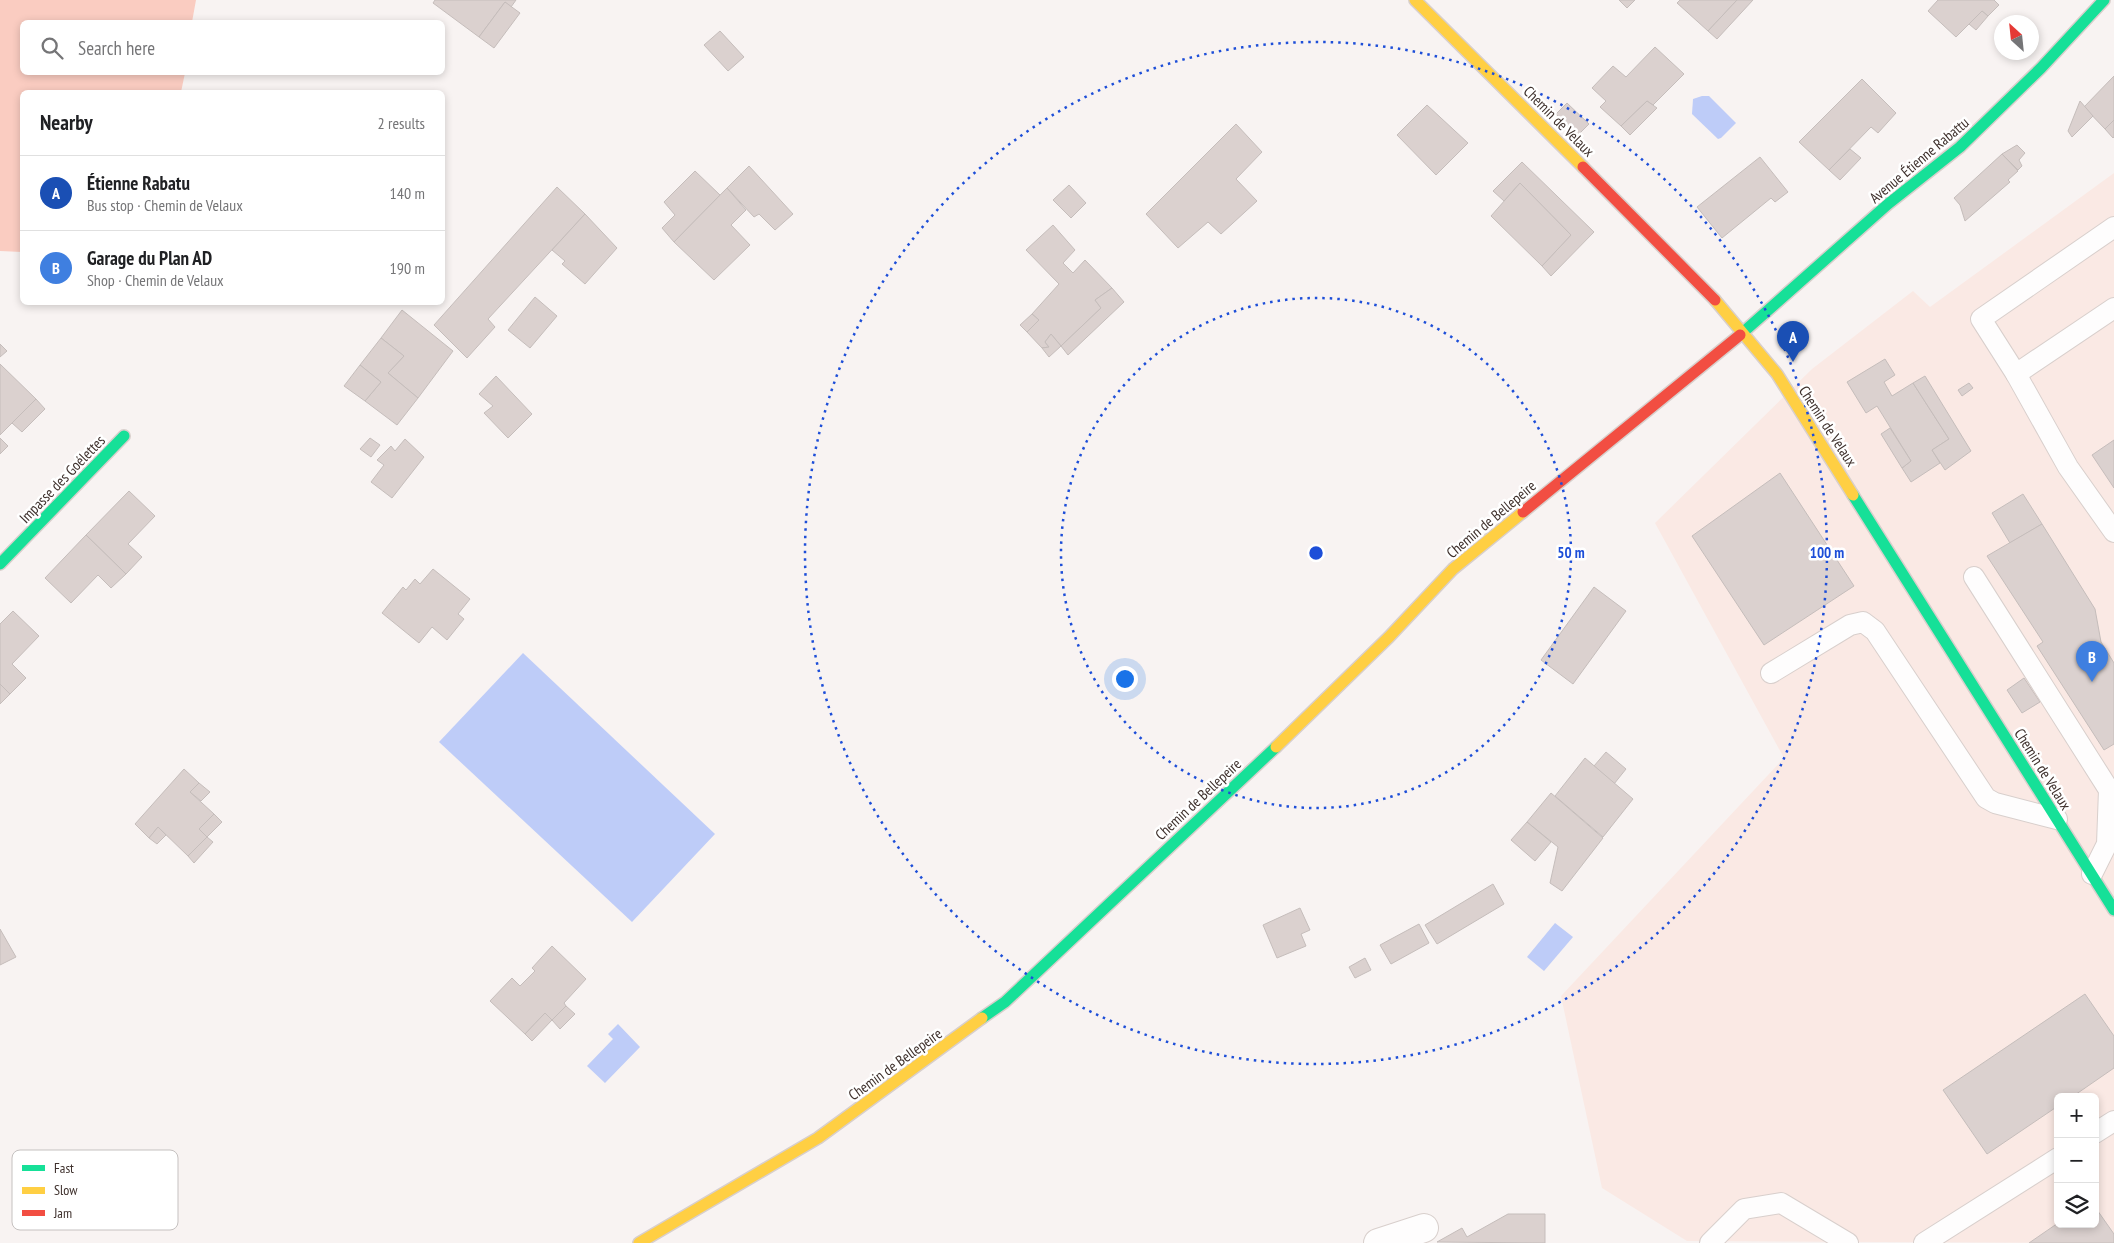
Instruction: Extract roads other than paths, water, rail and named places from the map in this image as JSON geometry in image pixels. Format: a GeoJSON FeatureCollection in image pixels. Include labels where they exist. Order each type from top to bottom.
{"type":"FeatureCollection","features":[{"type":"Feature","properties":{"kind":"street","name":"Chemin de Velaux"},"geometry":{"type":"LineString","coordinates":[[1415,0],[1692,274],[1744,332],[1777,374],[2114,910]]}},
{"type":"Feature","properties":{"kind":"street","name":"Avenue Étienne Rabattu"},"geometry":{"type":"LineString","coordinates":[[1744,332],[1888,204],[1960,147],[2042,68],[2104,0]]}},
{"type":"Feature","properties":{"kind":"street","name":"Chemin de Bellepeire"},"geometry":{"type":"LineString","coordinates":[[638,1243],[818,1138],[1005,1002],[1276,747],[1389,637],[1453,569],[1744,332]]}},
{"type":"Feature","properties":{"kind":"street","name":"Impasse des Goélettes"},"geometry":{"type":"LineString","coordinates":[[0,564],[124,436]]}},
{"type":"Feature","properties":{"kind":"street"},"geometry":{"type":"LineString","coordinates":[[1378,1243],[1424,1228]]}},
{"type":"Feature","properties":{"kind":"lane"},"geometry":{"type":"LineString","coordinates":[[2114,227],[1981,319],[2016,374],[2068,467],[2114,532]]}},
{"type":"Feature","properties":{"kind":"lane"},"geometry":{"type":"LineString","coordinates":[[2016,374],[2114,308]]}},
{"type":"Feature","properties":{"kind":"lane"},"geometry":{"type":"LineString","coordinates":[[1974,577],[2109,790],[2108,844],[2092,874]]}},
{"type":"Feature","properties":{"kind":"lane"},"geometry":{"type":"LineString","coordinates":[[1772,673],[1850,625],[1864,622],[1875,631],[1986,798],[1995,803],[2057,819]]}},
{"type":"Feature","properties":{"kind":"lane"},"geometry":{"type":"LineString","coordinates":[[2099,1131],[2114,1121]]}},
{"type":"Feature","properties":{"kind":"lane"},"geometry":{"type":"LineString","coordinates":[[1924,1243],[2054,1161]]}},
{"type":"Feature","properties":{"kind":"lane"},"geometry":{"type":"LineString","coordinates":[[1710,1243],[1744,1209],[1781,1203],[1848,1243]]}},
{"type":"Feature","properties":{"kind":"water"},"geometry":{"type":"Polygon","coordinates":[[[1709,96],[1736,123],[1721,138],[1718,139],[1692,114],[1693,99],[1709,96]]]}},
{"type":"Feature","properties":{"kind":"water"},"geometry":{"type":"Polygon","coordinates":[[[523,653],[715,834],[632,922],[439,742],[523,653]]]}},
{"type":"Feature","properties":{"kind":"water"},"geometry":{"type":"Polygon","coordinates":[[[1555,923],[1573,937],[1544,971],[1527,957],[1555,923]]]}},
{"type":"Feature","properties":{"kind":"water"},"geometry":{"type":"Polygon","coordinates":[[[618,1024],[640,1047],[605,1083],[587,1066],[613,1039],[608,1034],[618,1024]]]}},
{"type":"Feature","properties":{"kind":"place","name":"Étienne Rabatu"},"geometry":{"type":"Point","coordinates":[1793,362]}},
{"type":"Feature","properties":{"kind":"place","name":"Garage du Plan AD"},"geometry":{"type":"Point","coordinates":[2092,682]}}]}
